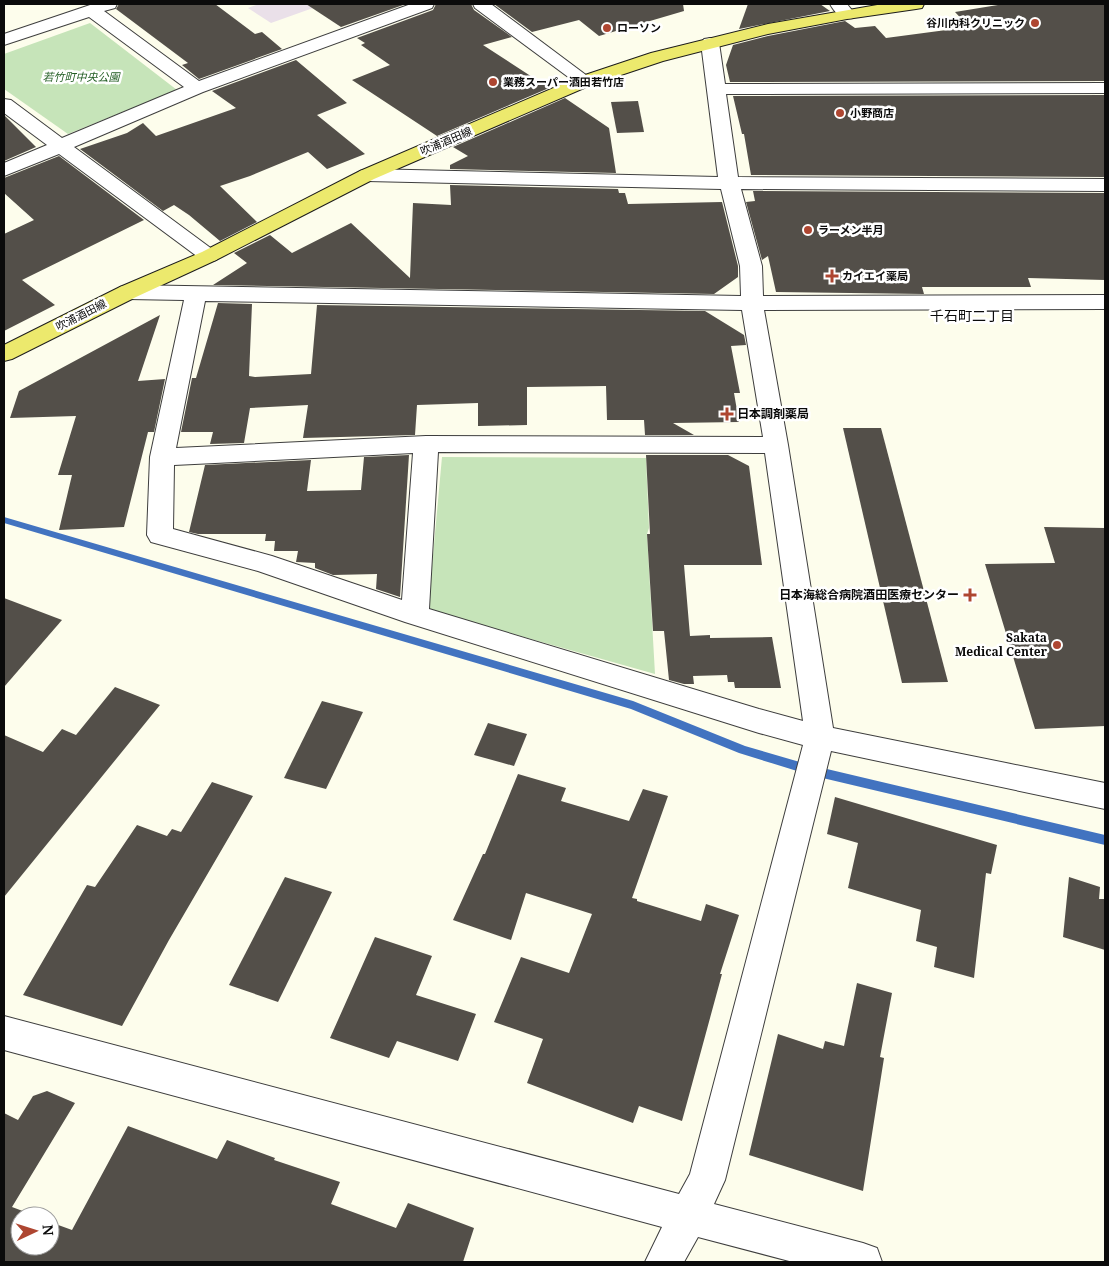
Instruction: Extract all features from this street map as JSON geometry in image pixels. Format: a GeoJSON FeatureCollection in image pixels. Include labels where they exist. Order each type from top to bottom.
{"type":"FeatureCollection","features":[{"type":"Feature","properties":{"kind":"main road","name":"吹浦酒田線"},"geometry":{"type":"LineString","coordinates":[[4,354],[128,292],[209,256],[367,175],[585,81],[657,57],[843,9],[916,4]]}},
{"type":"Feature","properties":{"kind":"street"},"geometry":{"type":"LineString","coordinates":[[4,40],[110,4]]}},
{"type":"Feature","properties":{"kind":"street"},"geometry":{"type":"LineString","coordinates":[[4,170],[197,88],[426,4]]}},
{"type":"Feature","properties":{"kind":"street"},"geometry":{"type":"LineString","coordinates":[[481,4],[585,81]]}},
{"type":"Feature","properties":{"kind":"street"},"geometry":{"type":"LineString","coordinates":[[91,10],[197,88]]}},
{"type":"Feature","properties":{"kind":"street"},"geometry":{"type":"LineString","coordinates":[[664,1262],[707,1180],[820,737],[776,445],[752,303],[751,266],[729,183],[710,44]]}},
{"type":"Feature","properties":{"kind":"street"},"geometry":{"type":"LineString","coordinates":[[716,89],[1105,88]]}},
{"type":"Feature","properties":{"kind":"street"},"geometry":{"type":"LineString","coordinates":[[4,104],[209,256]]}},
{"type":"Feature","properties":{"kind":"street"},"geometry":{"type":"LineString","coordinates":[[367,175],[729,183],[1105,185]]}},
{"type":"Feature","properties":{"kind":"street"},"geometry":{"type":"LineString","coordinates":[[128,292],[752,303],[1105,302]]}},
{"type":"Feature","properties":{"kind":"street"},"geometry":{"type":"LineString","coordinates":[[196,294],[162,457],[160,535],[263,563],[415,615],[759,722],[820,737],[1105,796]]}},
{"type":"Feature","properties":{"kind":"street"},"geometry":{"type":"LineString","coordinates":[[162,457],[426,444],[776,445]]}},
{"type":"Feature","properties":{"kind":"street"},"geometry":{"type":"LineString","coordinates":[[415,615],[426,444]]}},
{"type":"Feature","properties":{"kind":"street"},"geometry":{"type":"LineString","coordinates":[[6,1037],[863,1262]]}},
{"type":"Feature","properties":{"kind":"shaded area"},"geometry":{"type":"Polygon","coordinates":[[[259,4],[306,4],[313,8],[271,23],[248,8],[259,4]]]}},
{"type":"Feature","properties":{"kind":"green space","name":"若竹町中央公園"},"geometry":{"type":"Polygon","coordinates":[[[90,23],[177,90],[68,134],[4,89],[4,54],[90,23]]]}},
{"type":"Feature","properties":{"kind":"green space"},"geometry":{"type":"Polygon","coordinates":[[[442,457],[646,458],[649,528],[647,534],[655,674],[428,610],[442,457]]]}},
{"type":"Feature","properties":{"kind":"building"},"geometry":{"type":"Polygon","coordinates":[[[119,4],[215,4],[255,34],[262,32],[282,49],[199,79],[182,65],[188,63],[116,9],[119,4]]]}},
{"type":"Feature","properties":{"kind":"building"},"geometry":{"type":"Polygon","coordinates":[[[306,4],[406,4],[341,27],[306,4]]]}},
{"type":"Feature","properties":{"kind":"building"},"geometry":{"type":"Polygon","coordinates":[[[436,4],[471,4],[474,10],[512,37],[483,45],[549,88],[437,136],[352,80],[390,65],[361,45],[365,43],[357,38],[433,10],[436,4]]]}},
{"type":"Feature","properties":{"kind":"building"},"geometry":{"type":"Polygon","coordinates":[[[494,4],[683,4],[684,11],[599,36],[579,20],[532,32],[494,4]]]}},
{"type":"Feature","properties":{"kind":"building"},"geometry":{"type":"Polygon","coordinates":[[[748,4],[820,4],[830,11],[739,29],[748,4]]]}},
{"type":"Feature","properties":{"kind":"building"},"geometry":{"type":"Polygon","coordinates":[[[1004,4],[1105,4],[1105,81],[730,82],[726,65],[733,45],[845,21],[855,28],[875,26],[886,38],[969,27],[955,12],[1004,4]]]}},
{"type":"Feature","properties":{"kind":"building"},"geometry":{"type":"Polygon","coordinates":[[[296,60],[347,103],[317,115],[365,154],[327,169],[308,152],[220,186],[257,222],[220,241],[174,205],[163,211],[80,149],[127,133],[143,123],[156,136],[236,108],[212,91],[296,60]]]}},
{"type":"Feature","properties":{"kind":"building"},"geometry":{"type":"Polygon","coordinates":[[[1105,95],[1105,177],[751,175],[744,134],[742,134],[733,96],[1105,95]]]}},
{"type":"Feature","properties":{"kind":"building"},"geometry":{"type":"Polygon","coordinates":[[[565,98],[609,128],[616,173],[450,169],[450,165],[468,156],[453,147],[565,98]]]}},
{"type":"Feature","properties":{"kind":"building"},"geometry":{"type":"Polygon","coordinates":[[[638,101],[644,132],[617,133],[611,102],[638,101]]]}},
{"type":"Feature","properties":{"kind":"building"},"geometry":{"type":"Polygon","coordinates":[[[4,115],[36,147],[4,161],[4,115]]]}},
{"type":"Feature","properties":{"kind":"building"},"geometry":{"type":"Polygon","coordinates":[[[59,156],[144,220],[22,280],[55,305],[4,331],[4,234],[34,220],[4,193],[4,178],[59,156]]]}},
{"type":"Feature","properties":{"kind":"building"},"geometry":{"type":"Polygon","coordinates":[[[450,185],[618,189],[619,193],[625,193],[628,204],[722,202],[738,266],[738,277],[714,294],[213,285],[247,263],[234,253],[270,235],[292,253],[351,223],[410,278],[413,203],[451,205],[450,185]]]}},
{"type":"Feature","properties":{"kind":"building"},"geometry":{"type":"Polygon","coordinates":[[[753,191],[1105,193],[1105,280],[1028,278],[1031,287],[922,287],[924,294],[776,292],[768,256],[762,260],[746,202],[755,201],[753,191]]]}},
{"type":"Feature","properties":{"kind":"building"},"geometry":{"type":"Polygon","coordinates":[[[218,303],[252,304],[249,376],[255,377],[311,374],[317,305],[705,311],[744,335],[746,345],[731,346],[740,393],[734,393],[739,422],[673,423],[694,435],[645,435],[644,420],[607,420],[606,386],[527,387],[527,425],[478,426],[478,403],[417,405],[415,435],[303,438],[308,405],[250,408],[244,443],[210,444],[213,432],[181,432],[192,378],[196,378],[218,303]]]}},
{"type":"Feature","properties":{"kind":"building"},"geometry":{"type":"Polygon","coordinates":[[[160,315],[138,381],[165,379],[154,432],[148,432],[124,527],[59,530],[72,475],[58,475],[76,416],[10,418],[19,391],[160,315]]]}},
{"type":"Feature","properties":{"kind":"building"},"geometry":{"type":"Polygon","coordinates":[[[843,428],[881,428],[948,682],[902,683],[843,428]]]}},
{"type":"Feature","properties":{"kind":"building"},"geometry":{"type":"Polygon","coordinates":[[[409,455],[400,597],[376,589],[377,574],[333,575],[315,568],[315,563],[296,562],[298,551],[274,551],[275,541],[265,541],[266,534],[198,534],[189,532],[205,465],[311,460],[307,491],[361,490],[364,457],[409,455]]]}},
{"type":"Feature","properties":{"kind":"building"},"geometry":{"type":"Polygon","coordinates":[[[646,455],[728,455],[749,466],[762,565],[684,565],[690,636],[710,635],[710,638],[772,637],[781,688],[735,688],[734,682],[728,682],[727,675],[693,676],[694,684],[684,684],[669,680],[664,631],[653,631],[647,534],[650,534],[646,455]]]}},
{"type":"Feature","properties":{"kind":"building","name":"Sakata Medical Center"},"geometry":{"type":"Polygon","coordinates":[[[1044,527],[1105,528],[1105,726],[1035,729],[985,564],[1055,563],[1044,527]]]}},
{"type":"Feature","properties":{"kind":"building"},"geometry":{"type":"Polygon","coordinates":[[[4,598],[62,620],[4,687],[4,598]]]}},
{"type":"Feature","properties":{"kind":"building"},"geometry":{"type":"Polygon","coordinates":[[[115,687],[160,705],[4,897],[4,735],[43,752],[62,729],[76,735],[115,687]]]}},
{"type":"Feature","properties":{"kind":"building"},"geometry":{"type":"Polygon","coordinates":[[[322,701],[363,712],[326,789],[284,778],[322,701]]]}},
{"type":"Feature","properties":{"kind":"building"},"geometry":{"type":"Polygon","coordinates":[[[488,723],[527,734],[514,766],[474,755],[488,723]]]}},
{"type":"Feature","properties":{"kind":"building"},"geometry":{"type":"Polygon","coordinates":[[[518,774],[566,788],[561,801],[629,821],[643,789],[668,796],[632,898],[701,921],[706,904],[739,915],[720,974],[722,974],[682,1121],[639,1106],[633,1123],[527,1083],[543,1039],[494,1022],[521,957],[569,973],[592,914],[526,893],[511,940],[453,920],[483,854],[485,854],[518,774]]]}},
{"type":"Feature","properties":{"kind":"building"},"geometry":{"type":"Polygon","coordinates":[[[212,782],[253,796],[169,940],[122,1026],[23,995],[87,885],[95,887],[137,825],[167,836],[172,829],[181,832],[212,782]]]}},
{"type":"Feature","properties":{"kind":"building"},"geometry":{"type":"Polygon","coordinates":[[[835,797],[997,845],[991,874],[986,873],[974,978],[934,967],[937,947],[916,941],[921,910],[848,888],[858,843],[827,834],[835,797]]]}},
{"type":"Feature","properties":{"kind":"building"},"geometry":{"type":"Polygon","coordinates":[[[285,877],[332,892],[278,1002],[229,985],[285,877]]]}},
{"type":"Feature","properties":{"kind":"building"},"geometry":{"type":"Polygon","coordinates":[[[1069,877],[1100,887],[1099,899],[1105,899],[1105,950],[1063,937],[1069,877]]]}},
{"type":"Feature","properties":{"kind":"building"},"geometry":{"type":"Polygon","coordinates":[[[375,937],[432,956],[416,995],[476,1014],[458,1061],[397,1041],[389,1058],[330,1038],[375,937]]]}},
{"type":"Feature","properties":{"kind":"building"},"geometry":{"type":"Polygon","coordinates":[[[857,983],[892,993],[880,1057],[884,1058],[863,1191],[749,1155],[778,1034],[823,1049],[825,1041],[844,1046],[857,983]]]}},
{"type":"Feature","properties":{"kind":"building"},"geometry":{"type":"Polygon","coordinates":[[[47,1091],[75,1103],[13,1206],[10,1206],[10,1256],[60,1256],[60,1226],[72,1230],[128,1126],[217,1159],[227,1140],[275,1158],[274,1160],[340,1182],[331,1204],[396,1228],[408,1203],[474,1228],[463,1262],[4,1262],[4,1113],[18,1120],[33,1096],[47,1091]]]}},
{"type":"Feature","properties":{"kind":"waterway"},"geometry":{"type":"LineString","coordinates":[[4,520],[633,705],[743,750],[810,770],[1105,840]]}},
{"type":"Feature","properties":{"kind":"place","name":"谷川内科クリニック"},"geometry":{"type":"Point","coordinates":[1035,23]}},
{"type":"Feature","properties":{"kind":"place","name":"ローソン"},"geometry":{"type":"Point","coordinates":[607,28]}},
{"type":"Feature","properties":{"kind":"place","name":"業務スーパー酒田若竹店"},"geometry":{"type":"Point","coordinates":[493,82]}},
{"type":"Feature","properties":{"kind":"place","name":"小野商店"},"geometry":{"type":"Point","coordinates":[840,113]}},
{"type":"Feature","properties":{"kind":"place","name":"ラーメン半月"},"geometry":{"type":"Point","coordinates":[808,230]}},
{"type":"Feature","properties":{"kind":"place","name":"カイエイ薬局"},"geometry":{"type":"Point","coordinates":[832,276]}},
{"type":"Feature","properties":{"kind":"place","name":"日本調剤薬局"},"geometry":{"type":"Point","coordinates":[727,414]}},
{"type":"Feature","properties":{"kind":"place","name":"日本海総合病院酒田医療センター"},"geometry":{"type":"Point","coordinates":[970,595]}},
{"type":"Feature","properties":{"kind":"place","name":"Sakata Medical Center"},"geometry":{"type":"Point","coordinates":[1057,645]}},
{"type":"Feature","properties":{"kind":"district","name":"千石町二丁目"},"geometry":{"type":"Point","coordinates":[972,316]}}]}
